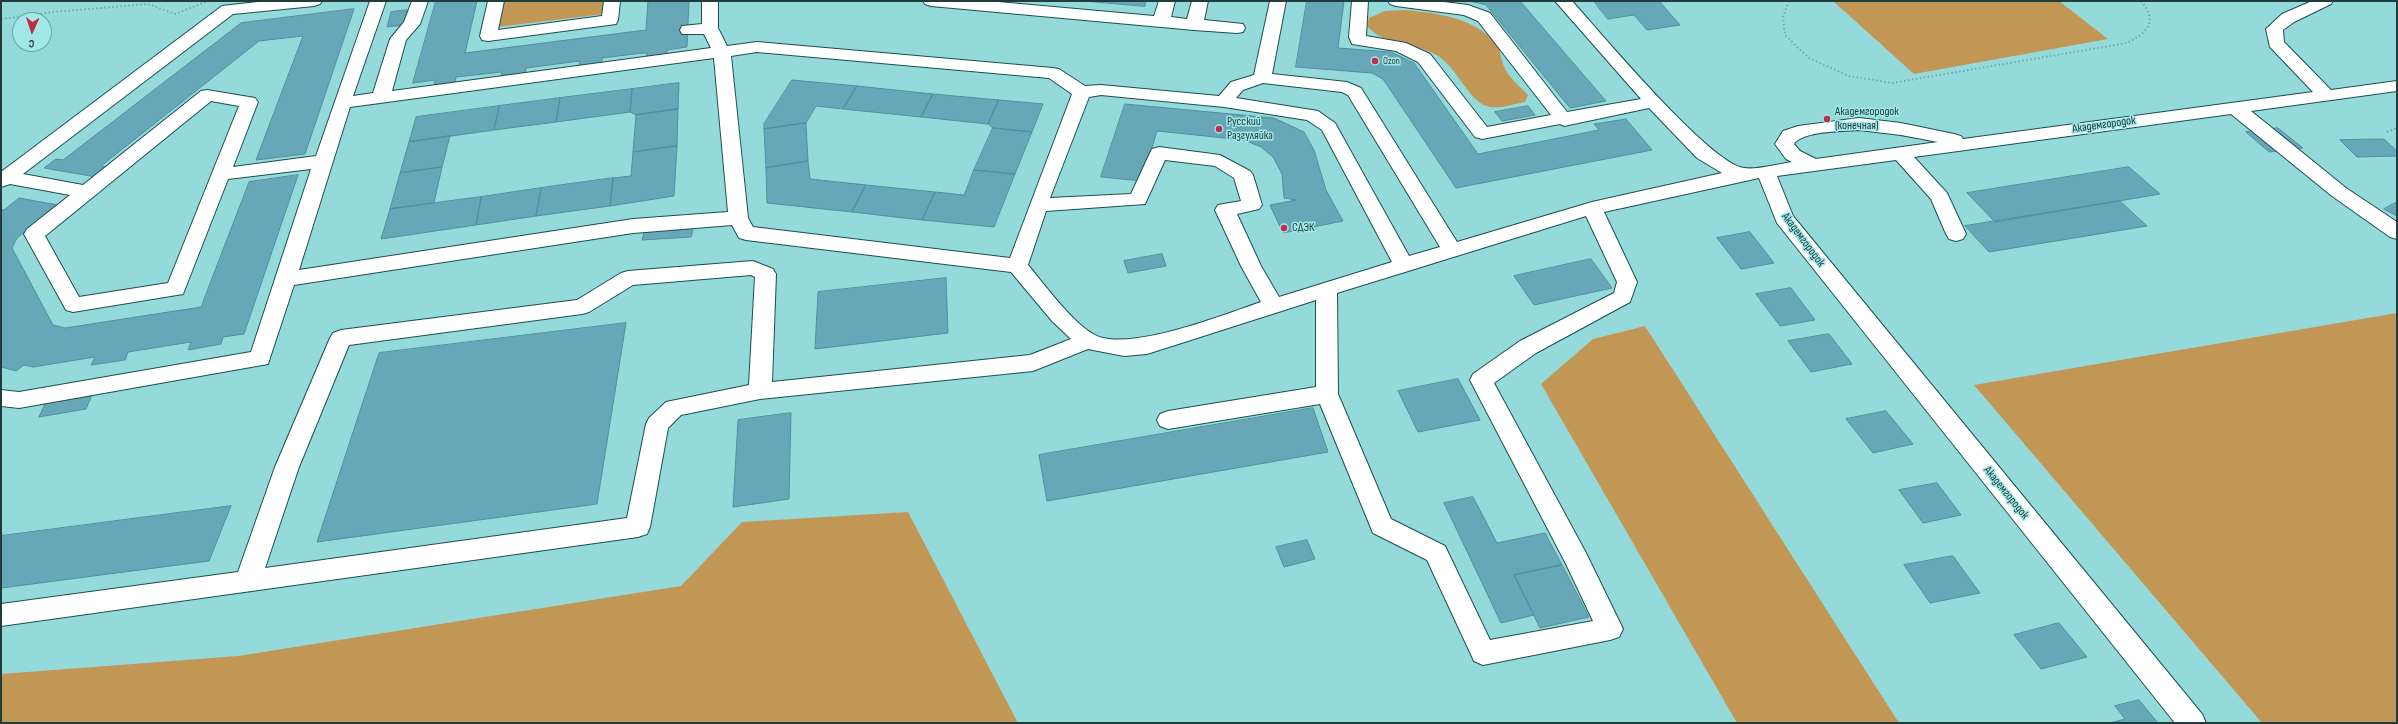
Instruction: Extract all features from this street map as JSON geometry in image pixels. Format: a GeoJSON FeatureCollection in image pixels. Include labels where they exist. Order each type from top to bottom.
{"type":"FeatureCollection","features":[{"type":"Feature","properties":{"kind":"street"},"geometry":{"type":"LineString","coordinates":[[3,179],[228,10],[314,1]]}},
{"type":"Feature","properties":{"kind":"street"},"geometry":{"type":"LineString","coordinates":[[1,398],[20,400],[260,358],[287,279],[342,103],[378,1]]}},
{"type":"Feature","properties":{"kind":"street"},"geometry":{"type":"LineString","coordinates":[[381,97],[398,39],[412,24],[420,1]]}},
{"type":"Feature","properties":{"kind":"street"},"geometry":{"type":"LineString","coordinates":[[496,1],[488,36],[610,20],[612,1]]}},
{"type":"Feature","properties":{"kind":"street"},"geometry":{"type":"LineString","coordinates":[[710,1],[710,28],[722,52],[738,218],[746,233],[984,260],[1017,266],[1060,316],[1087,341],[1124,348],[1147,346],[1404,265],[1592,208],[1740,175],[1766,171]]}},
{"type":"Feature","properties":{"kind":"street"},"geometry":{"type":"LineString","coordinates":[[931,1],[1237,28]]}},
{"type":"Feature","properties":{"kind":"street"},"geometry":{"type":"LineString","coordinates":[[1161,22],[1167,1]]}},
{"type":"Feature","properties":{"kind":"street"},"geometry":{"type":"LineString","coordinates":[[1194,25],[1200,1]]}},
{"type":"Feature","properties":{"kind":"street"},"geometry":{"type":"LineString","coordinates":[[1262,78],[1278,1]]}},
{"type":"Feature","properties":{"kind":"street"},"geometry":{"type":"LineString","coordinates":[[1360,1],[1358,40],[1400,48],[1424,58],[1482,133],[1564,120],[1652,102]]}},
{"type":"Feature","properties":{"kind":"street"},"geometry":{"type":"LineString","coordinates":[[1396,1],[1468,10],[1484,17],[1564,120]]}},
{"type":"Feature","properties":{"kind":"street"},"geometry":{"type":"LineString","coordinates":[[1563,1],[1652,102],[1704,154],[1740,175]]}},
{"type":"Feature","properties":{"kind":"street"},"geometry":{"type":"LineString","coordinates":[[2326,1],[2288,18],[2274,29],[2276,43],[2326,95]]}},
{"type":"Feature","properties":{"kind":"street"},"geometry":{"type":"LineString","coordinates":[[688,30],[710,28]]}},
{"type":"Feature","properties":{"kind":"street"},"geometry":{"type":"LineString","coordinates":[[342,103],[757,47],[1053,73],[1082,92],[1101,90],[1224,102],[1312,115],[1329,127],[1404,265]]}},
{"type":"Feature","properties":{"kind":"street"},"geometry":{"type":"LineString","coordinates":[[1224,102],[1237,86],[1262,78],[1347,87],[1355,92],[1452,251]]}},
{"type":"Feature","properties":{"kind":"street","name":"Академгородок"},"geometry":{"type":"LineString","coordinates":[[2192,723],[1784,218],[1766,171],[2397,86]]}},
{"type":"Feature","properties":{"kind":"street"},"geometry":{"type":"LineString","coordinates":[[1017,266],[1038,205],[1082,92]]}},
{"type":"Feature","properties":{"kind":"street"},"geometry":{"type":"LineString","coordinates":[[207,95],[249,102],[223,174],[176,290],[73,305],[34,234],[207,95]]}},
{"type":"Feature","properties":{"kind":"street"},"geometry":{"type":"LineString","coordinates":[[2234,107],[2339,192],[2397,232]]}},
{"type":"Feature","properties":{"kind":"street"},"geometry":{"type":"LineString","coordinates":[[1814,165],[1793,156],[1784,144],[1790,135],[1805,130],[1859,124],[1901,129],[1971,143]]}},
{"type":"Feature","properties":{"kind":"street"},"geometry":{"type":"LineString","coordinates":[[1038,205],[1138,200],[1159,153],[1220,161],[1243,175],[1252,204],[1225,210],[1251,266],[1274,306]]}},
{"type":"Feature","properties":{"kind":"street"},"geometry":{"type":"LineString","coordinates":[[1900,153],[1940,198],[1956,234]]}},
{"type":"Feature","properties":{"kind":"street"},"geometry":{"type":"LineString","coordinates":[[223,174],[324,161]]}},
{"type":"Feature","properties":{"kind":"street"},"geometry":{"type":"LineString","coordinates":[[3,179],[86,192]]}},
{"type":"Feature","properties":{"kind":"street"},"geometry":{"type":"LineString","coordinates":[[1327,290],[1327,394],[1382,526],[1436,553],[1483,653],[1610,629],[1577,560],[1481,380],[1528,347],[1623,297],[1627,282],[1592,208]]}},
{"type":"Feature","properties":{"kind":"street"},"geometry":{"type":"LineString","coordinates":[[287,279],[633,226],[738,218]]}},
{"type":"Feature","properties":{"kind":"street"},"geometry":{"type":"LineString","coordinates":[[247,582],[287,467],[341,338],[582,307],[628,278],[753,268],[766,274],[760,390]]}},
{"type":"Feature","properties":{"kind":"street"},"geometry":{"type":"LineString","coordinates":[[1,614],[247,582],[638,527],[657,424],[674,408],[760,390],[970,371],[1033,363],[1087,341]]}},
{"type":"Feature","properties":{"kind":"street"},"geometry":{"type":"LineString","coordinates":[[1168,420],[1327,394]]}},
{"type":"Feature","properties":{"kind":"path"},"geometry":{"type":"LineString","coordinates":[[1,19],[53,12],[148,4],[175,14],[201,2],[208,1]]}},
{"type":"Feature","properties":{"kind":"path"},"geometry":{"type":"LineString","coordinates":[[1788,1],[1783,17],[1785,34],[1809,58],[1849,76],[1892,83],[2127,43],[2138,38],[2147,31],[2151,18],[2145,5],[2141,1]]}},
{"type":"Feature","properties":{"kind":"path"},"geometry":{"type":"LineString","coordinates":[[2387,132],[2397,128]]}},
{"type":"Feature","properties":{"kind":"shaded area"},"geometry":{"type":"Polygon","coordinates":[[[502,1],[606,1],[604,14],[497,27],[502,1]]]}},
{"type":"Feature","properties":{"kind":"shaded area"},"geometry":{"type":"Polygon","coordinates":[[[1833,1],[2059,1],[2108,39],[1914,74],[1833,1]]]}},
{"type":"Feature","properties":{"kind":"shaded area"},"geometry":{"type":"Polygon","coordinates":[[[1405,10],[1454,18],[1466,22],[1487,35],[1498,46],[1507,73],[1528,95],[1525,102],[1500,107],[1486,106],[1473,97],[1451,67],[1438,56],[1420,48],[1391,41],[1374,32],[1367,26],[1369,18],[1385,11],[1405,10]]]}},
{"type":"Feature","properties":{"kind":"shaded area"},"geometry":{"type":"Polygon","coordinates":[[[2397,313],[2397,723],[2262,723],[1974,385],[2397,313]]]}},
{"type":"Feature","properties":{"kind":"shaded area"},"geometry":{"type":"Polygon","coordinates":[[[1645,326],[1899,723],[1737,723],[1541,384],[1593,339],[1645,326]]]}},
{"type":"Feature","properties":{"kind":"shaded area"},"geometry":{"type":"Polygon","coordinates":[[[908,512],[1018,723],[1,723],[1,674],[238,656],[681,586],[742,522],[908,512]]]}},
{"type":"Feature","properties":{"kind":"building"},"geometry":{"type":"Polygon","coordinates":[[[436,1],[477,1],[465,53],[646,30],[648,1],[689,1],[687,47],[667,50],[667,55],[646,57],[647,53],[643,53],[602,58],[602,63],[579,66],[580,61],[526,68],[525,73],[501,76],[502,72],[456,77],[455,82],[434,85],[435,80],[413,83],[436,1]]]}},
{"type":"Feature","properties":{"kind":"building"},"geometry":{"type":"Polygon","coordinates":[[[1084,1],[1146,1],[1145,6],[1084,1]]]}},
{"type":"Feature","properties":{"kind":"building"},"geometry":{"type":"Polygon","coordinates":[[[1307,1],[1344,1],[1338,48],[1391,52],[1414,63],[1478,154],[1599,130],[1594,124],[1626,119],[1652,150],[1456,188],[1383,79],[1372,73],[1296,67],[1307,1]]]}},
{"type":"Feature","properties":{"kind":"building"},"geometry":{"type":"Polygon","coordinates":[[[1469,1],[1520,1],[1606,101],[1570,108],[1486,5],[1469,1]]]}},
{"type":"Feature","properties":{"kind":"building"},"geometry":{"type":"Polygon","coordinates":[[[1594,1],[1659,1],[1680,25],[1647,30],[1634,15],[1608,19],[1594,1]]]}},
{"type":"Feature","properties":{"kind":"building"},"geometry":{"type":"Polygon","coordinates":[[[354,9],[305,154],[256,160],[303,36],[259,41],[101,166],[108,167],[96,177],[44,168],[56,159],[63,160],[241,23],[354,9]]]}},
{"type":"Feature","properties":{"kind":"building"},"geometry":{"type":"Polygon","coordinates":[[[407,10],[403,25],[387,27],[391,12],[407,10]]]}},
{"type":"Feature","properties":{"kind":"building"},"geometry":{"type":"Polygon","coordinates":[[[792,80],[857,86],[843,109],[816,106],[806,123],[764,129],[764,124],[792,80]]]}},
{"type":"Feature","properties":{"kind":"building"},"geometry":{"type":"Polygon","coordinates":[[[679,83],[678,109],[636,115],[630,112],[632,89],[679,83]]]}},
{"type":"Feature","properties":{"kind":"building"},"geometry":{"type":"Polygon","coordinates":[[[857,86],[933,94],[921,117],[843,109],[857,86]]]}},
{"type":"Feature","properties":{"kind":"building"},"geometry":{"type":"Polygon","coordinates":[[[632,89],[630,112],[556,122],[560,98],[632,89]]]}},
{"type":"Feature","properties":{"kind":"building"},"geometry":{"type":"Polygon","coordinates":[[[933,94],[999,100],[988,124],[921,117],[933,94]]]}},
{"type":"Feature","properties":{"kind":"building"},"geometry":{"type":"Polygon","coordinates":[[[560,98],[556,122],[494,130],[499,106],[560,98]]]}},
{"type":"Feature","properties":{"kind":"building"},"geometry":{"type":"Polygon","coordinates":[[[999,100],[1043,104],[1032,132],[993,128],[988,124],[999,100]]]}},
{"type":"Feature","properties":{"kind":"building"},"geometry":{"type":"Polygon","coordinates":[[[1125,104],[1274,118],[1304,132],[1314,150],[1326,190],[1343,221],[1283,233],[1270,205],[1296,200],[1284,198],[1282,174],[1273,157],[1261,147],[1244,140],[1157,131],[1142,181],[1101,177],[1125,104]]]}},
{"type":"Feature","properties":{"kind":"building"},"geometry":{"type":"Polygon","coordinates":[[[499,106],[494,130],[409,142],[416,117],[499,106]]]}},
{"type":"Feature","properties":{"kind":"building"},"geometry":{"type":"Polygon","coordinates":[[[1528,106],[1535,115],[1502,121],[1495,112],[1528,106]]]}},
{"type":"Feature","properties":{"kind":"building"},"geometry":{"type":"Polygon","coordinates":[[[678,109],[677,146],[633,152],[636,115],[678,109]]]}},
{"type":"Feature","properties":{"kind":"building"},"geometry":{"type":"Polygon","coordinates":[[[806,123],[808,161],[766,168],[764,129],[806,123]]]}},
{"type":"Feature","properties":{"kind":"building"},"geometry":{"type":"Polygon","coordinates":[[[993,128],[1032,132],[1015,174],[974,170],[993,128]]]}},
{"type":"Feature","properties":{"kind":"building"},"geometry":{"type":"Polygon","coordinates":[[[2278,128],[2303,148],[2269,152],[2246,132],[2278,128]]]}},
{"type":"Feature","properties":{"kind":"building"},"geometry":{"type":"Polygon","coordinates":[[[450,136],[442,167],[400,173],[409,142],[450,136]]]}},
{"type":"Feature","properties":{"kind":"building"},"geometry":{"type":"Polygon","coordinates":[[[2384,139],[2397,151],[2397,156],[2357,157],[2340,140],[2384,139]]]}},
{"type":"Feature","properties":{"kind":"building"},"geometry":{"type":"Polygon","coordinates":[[[677,146],[674,196],[610,206],[613,178],[631,176],[633,152],[677,146]]]}},
{"type":"Feature","properties":{"kind":"building"},"geometry":{"type":"Polygon","coordinates":[[[808,161],[810,179],[866,185],[852,212],[767,203],[766,168],[808,161]]]}},
{"type":"Feature","properties":{"kind":"building"},"geometry":{"type":"Polygon","coordinates":[[[442,167],[434,203],[390,209],[400,173],[442,167]]]}},
{"type":"Feature","properties":{"kind":"building"},"geometry":{"type":"Polygon","coordinates":[[[2129,167],[2160,194],[1995,222],[1967,193],[2129,167]]]}},
{"type":"Feature","properties":{"kind":"building"},"geometry":{"type":"Polygon","coordinates":[[[974,170],[1015,174],[994,227],[922,220],[935,192],[964,195],[974,170]]]}},
{"type":"Feature","properties":{"kind":"building"},"geometry":{"type":"Polygon","coordinates":[[[298,175],[244,334],[223,337],[221,344],[188,350],[191,342],[128,352],[125,360],[91,365],[95,357],[33,367],[24,365],[16,371],[1,367],[1,209],[4,210],[19,198],[58,205],[17,238],[12,248],[53,325],[65,328],[201,307],[249,182],[298,175]]]}},
{"type":"Feature","properties":{"kind":"building"},"geometry":{"type":"Polygon","coordinates":[[[613,178],[610,206],[536,216],[541,188],[613,178]]]}},
{"type":"Feature","properties":{"kind":"building"},"geometry":{"type":"Polygon","coordinates":[[[866,185],[935,192],[922,220],[852,212],[866,185]]]}},
{"type":"Feature","properties":{"kind":"building"},"geometry":{"type":"Polygon","coordinates":[[[541,188],[536,216],[476,225],[481,197],[541,188]]]}},
{"type":"Feature","properties":{"kind":"building"},"geometry":{"type":"Polygon","coordinates":[[[481,197],[476,225],[381,239],[390,209],[481,197]]]}},
{"type":"Feature","properties":{"kind":"building"},"geometry":{"type":"Polygon","coordinates":[[[2120,201],[2147,226],[1989,252],[1965,226],[2120,201]]]}},
{"type":"Feature","properties":{"kind":"building"},"geometry":{"type":"Polygon","coordinates":[[[2397,202],[2397,216],[2384,209],[2397,202]]]}},
{"type":"Feature","properties":{"kind":"building"},"geometry":{"type":"Polygon","coordinates":[[[694,226],[691,237],[642,240],[645,229],[694,226]]]}},
{"type":"Feature","properties":{"kind":"building"},"geometry":{"type":"Polygon","coordinates":[[[1750,232],[1774,263],[1741,269],[1717,238],[1750,232]]]}},
{"type":"Feature","properties":{"kind":"building"},"geometry":{"type":"Polygon","coordinates":[[[1162,254],[1166,266],[1128,273],[1124,261],[1162,254]]]}},
{"type":"Feature","properties":{"kind":"building"},"geometry":{"type":"Polygon","coordinates":[[[1591,259],[1612,288],[1534,305],[1514,276],[1591,259]]]}},
{"type":"Feature","properties":{"kind":"building"},"geometry":{"type":"Polygon","coordinates":[[[946,278],[948,333],[815,349],[818,292],[946,278]]]}},
{"type":"Feature","properties":{"kind":"building"},"geometry":{"type":"Polygon","coordinates":[[[1791,288],[1815,320],[1780,326],[1756,294],[1791,288]]]}},
{"type":"Feature","properties":{"kind":"building"},"geometry":{"type":"Polygon","coordinates":[[[626,323],[597,504],[317,542],[379,353],[626,323]]]}},
{"type":"Feature","properties":{"kind":"building"},"geometry":{"type":"Polygon","coordinates":[[[1829,334],[1852,364],[1811,372],[1788,341],[1829,334]]]}},
{"type":"Feature","properties":{"kind":"building"},"geometry":{"type":"Polygon","coordinates":[[[1458,379],[1480,420],[1418,432],[1398,391],[1458,379]]]}},
{"type":"Feature","properties":{"kind":"building"},"geometry":{"type":"Polygon","coordinates":[[[92,395],[86,409],[39,417],[46,402],[92,395]]]}},
{"type":"Feature","properties":{"kind":"building"},"geometry":{"type":"Polygon","coordinates":[[[1313,408],[1328,452],[1047,501],[1039,455],[1313,408]]]}},
{"type":"Feature","properties":{"kind":"building"},"geometry":{"type":"Polygon","coordinates":[[[1886,411],[1913,444],[1873,453],[1846,419],[1886,411]]]}},
{"type":"Feature","properties":{"kind":"building"},"geometry":{"type":"Polygon","coordinates":[[[791,413],[789,499],[733,507],[738,420],[791,413]]]}},
{"type":"Feature","properties":{"kind":"building"},"geometry":{"type":"Polygon","coordinates":[[[1937,483],[1961,515],[1923,523],[1899,490],[1937,483]]]}},
{"type":"Feature","properties":{"kind":"building"},"geometry":{"type":"Polygon","coordinates":[[[1473,497],[1497,543],[1545,533],[1562,565],[1514,575],[1534,615],[1501,623],[1444,503],[1473,497]]]}},
{"type":"Feature","properties":{"kind":"building"},"geometry":{"type":"Polygon","coordinates":[[[231,506],[209,561],[1,588],[1,536],[231,506]]]}},
{"type":"Feature","properties":{"kind":"building"},"geometry":{"type":"Polygon","coordinates":[[[1307,540],[1315,559],[1284,567],[1276,547],[1307,540]]]}},
{"type":"Feature","properties":{"kind":"building"},"geometry":{"type":"Polygon","coordinates":[[[1953,556],[1980,593],[1930,603],[1904,565],[1953,556]]]}},
{"type":"Feature","properties":{"kind":"building"},"geometry":{"type":"Polygon","coordinates":[[[1562,565],[1589,617],[1540,628],[1514,575],[1562,565]]]}},
{"type":"Feature","properties":{"kind":"building"},"geometry":{"type":"Polygon","coordinates":[[[2059,623],[2087,657],[2041,669],[2014,635],[2059,623]]]}},
{"type":"Feature","properties":{"kind":"building"},"geometry":{"type":"Polygon","coordinates":[[[2139,700],[2158,723],[2110,723],[2125,719],[2115,706],[2139,700]]]}},
{"type":"Feature","properties":{"kind":"place","name":"Ozon"},"geometry":{"type":"Point","coordinates":[1375,61]}},
{"type":"Feature","properties":{"kind":"place","name":"Академгородок (конечная)"},"geometry":{"type":"Point","coordinates":[1827,119]}},
{"type":"Feature","properties":{"kind":"place","name":"Русский Разгуляйка"},"geometry":{"type":"Point","coordinates":[1219,129]}},
{"type":"Feature","properties":{"kind":"place","name":"СДЭК"},"geometry":{"type":"Point","coordinates":[1284,228]}}]}
